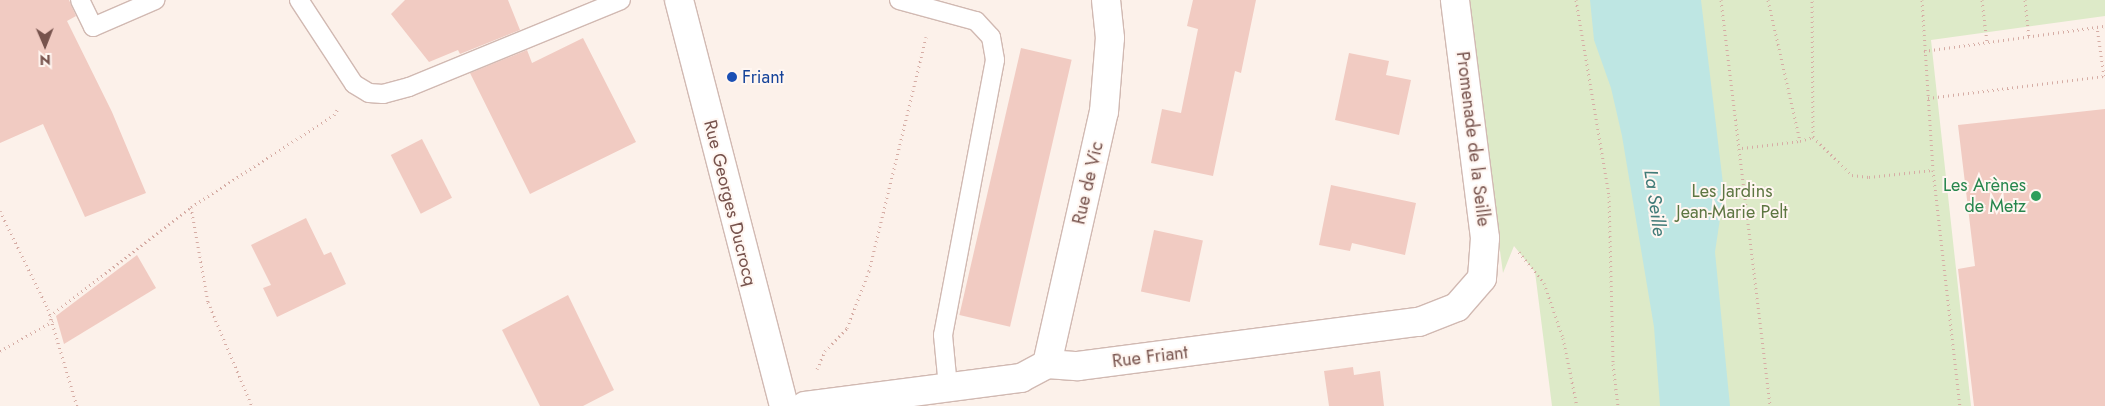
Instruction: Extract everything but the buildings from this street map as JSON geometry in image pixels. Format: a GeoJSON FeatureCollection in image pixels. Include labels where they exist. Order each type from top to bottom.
{"type":"FeatureCollection","features":[{"type":"Feature","properties":{"kind":"street","name":"Rue Georges Ducrocq"},"geometry":{"type":"LineString","coordinates":[[679,0],[784,406]]}},
{"type":"Feature","properties":{"kind":"street","name":"Rue de Vic"},"geometry":{"type":"LineString","coordinates":[[1047,364],[1104,112],[1110,38],[1106,0]]}},
{"type":"Feature","properties":{"kind":"street","name":"Promenade de la Seille"},"geometry":{"type":"LineString","coordinates":[[1455,0],[1484,238],[1482,278]]}},
{"type":"Feature","properties":{"kind":"street","name":"Rue Friant"},"geometry":{"type":"LineString","coordinates":[[1047,364],[1078,366],[1419,322],[1457,307],[1482,278]]}},
{"type":"Feature","properties":{"kind":"street"},"geometry":{"type":"LineString","coordinates":[[813,405],[1021,378],[1047,364]]}},
{"type":"Feature","properties":{"kind":"lane"},"geometry":{"type":"LineString","coordinates":[[80,0],[93,27],[155,0]]}},
{"type":"Feature","properties":{"kind":"lane"},"geometry":{"type":"LineString","coordinates":[[299,0],[354,84],[369,93],[383,94],[409,87],[621,0]]}},
{"type":"Feature","properties":{"kind":"lane"},"geometry":{"type":"LineString","coordinates":[[899,0],[976,21],[991,37],[995,60],[944,335],[948,388]]}},
{"type":"Feature","properties":{"kind":"path"},"geometry":{"type":"LineString","coordinates":[[1576,0],[1609,196],[1613,364],[1618,406]]}},
{"type":"Feature","properties":{"kind":"path"},"geometry":{"type":"LineString","coordinates":[[1722,0],[1742,148],[1770,406]]}},
{"type":"Feature","properties":{"kind":"path"},"geometry":{"type":"LineString","coordinates":[[1768,0],[1800,141]]}},
{"type":"Feature","properties":{"kind":"path"},"geometry":{"type":"LineString","coordinates":[[1812,0],[1813,138],[1852,175],[1869,177],[1933,170]]}},
{"type":"Feature","properties":{"kind":"path"},"geometry":{"type":"LineString","coordinates":[[1922,0],[1933,170],[1960,406]]}},
{"type":"Feature","properties":{"kind":"path"},"geometry":{"type":"LineString","coordinates":[[1982,0],[1987,42]]}},
{"type":"Feature","properties":{"kind":"path"},"geometry":{"type":"LineString","coordinates":[[2025,0],[2029,36]]}},
{"type":"Feature","properties":{"kind":"path"},"geometry":{"type":"LineString","coordinates":[[813,405],[817,369],[825,351],[847,328],[869,271],[935,10]]}},
{"type":"Feature","properties":{"kind":"path"},"geometry":{"type":"LineString","coordinates":[[1924,50],[2105,26]]}},
{"type":"Feature","properties":{"kind":"path"},"geometry":{"type":"LineString","coordinates":[[1928,98],[2104,76],[2097,27]]}},
{"type":"Feature","properties":{"kind":"path"},"geometry":{"type":"LineString","coordinates":[[50,316],[191,207],[334,115],[354,84]]}},
{"type":"Feature","properties":{"kind":"path"},"geometry":{"type":"LineString","coordinates":[[1742,148],[1813,138]]}},
{"type":"Feature","properties":{"kind":"path"},"geometry":{"type":"LineString","coordinates":[[191,207],[208,302],[252,406]]}},
{"type":"Feature","properties":{"kind":"path"},"geometry":{"type":"LineString","coordinates":[[0,211],[52,321],[77,406]]}},
{"type":"Feature","properties":{"kind":"path"},"geometry":{"type":"LineString","coordinates":[[1484,238],[1514,246],[1544,283],[1563,338],[1577,406]]}},
{"type":"Feature","properties":{"kind":"path"},"geometry":{"type":"LineString","coordinates":[[0,352],[52,321]]}},
{"type":"Feature","properties":{"kind":"green space","name":"Les Jardins Jean-Marie Pelt"},"geometry":{"type":"Polygon","coordinates":[[[1466,0],[2105,0],[2105,16],[1931,40],[1971,406],[1552,406],[1535,272],[1514,246],[1503,273],[1466,0]]]}},
{"type":"Feature","properties":{"kind":"water","name":"La Seille"},"geometry":{"type":"Polygon","coordinates":[[[1590,0],[1701,0],[1724,192],[1715,252],[1730,406],[1660,406],[1654,327],[1622,136],[1611,88],[1594,40],[1590,0]]]}},
{"type":"Feature","properties":{"kind":"place","name":"Friant"},"geometry":{"type":"Point","coordinates":[732,77]}},
{"type":"Feature","properties":{"kind":"place","name":"Les Arènes de Metz"},"geometry":{"type":"Point","coordinates":[2036,196]}}]}
